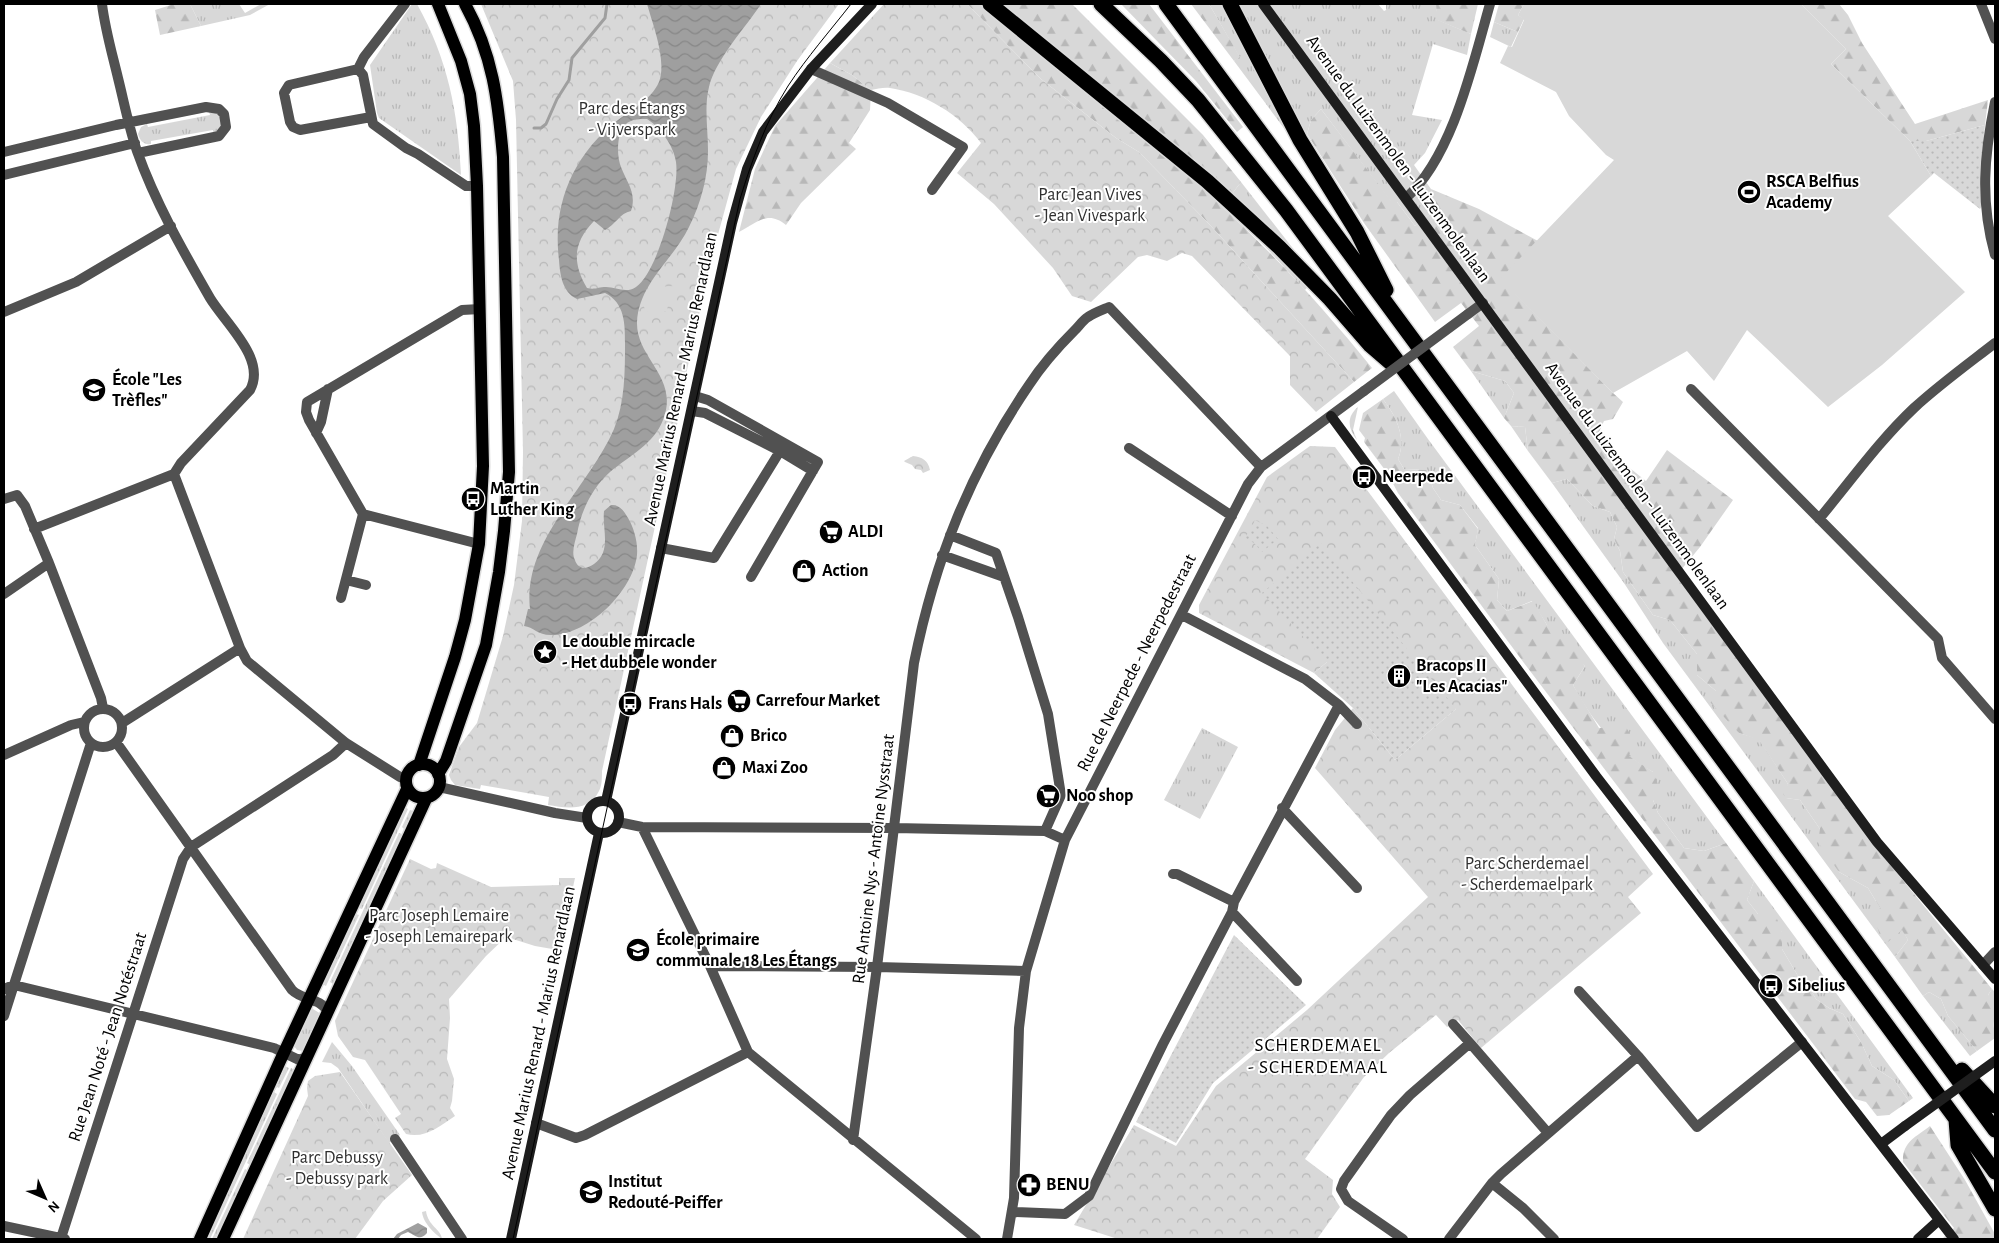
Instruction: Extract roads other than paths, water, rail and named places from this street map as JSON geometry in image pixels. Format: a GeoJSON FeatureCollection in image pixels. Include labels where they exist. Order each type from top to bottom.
{"type":"FeatureCollection","features":[{"type":"Feature","properties":{"kind":"highway"},"geometry":{"type":"LineString","coordinates":[[990,4],[1213,187],[1279,247],[1370,345],[1415,385]]}},
{"type":"Feature","properties":{"kind":"highway"},"geometry":{"type":"LineString","coordinates":[[1100,4],[1161,61],[1210,115],[1286,210],[1995,1172]]}},
{"type":"Feature","properties":{"kind":"highway"},"geometry":{"type":"LineString","coordinates":[[1166,4],[1995,1130]]}},
{"type":"Feature","properties":{"kind":"highway"},"geometry":{"type":"LineString","coordinates":[[1230,4],[1300,140],[1357,232],[1408,331]]}},
{"type":"Feature","properties":{"kind":"highway"},"geometry":{"type":"LineString","coordinates":[[1921,1028],[1995,1106]]}},
{"type":"Feature","properties":{"kind":"highway"},"geometry":{"type":"LineString","coordinates":[[1956,1118],[1958,1146],[1995,1209]]}},
{"type":"Feature","properties":{"kind":"main road"},"geometry":{"type":"LineString","coordinates":[[419,765],[455,657],[470,596],[479,544],[483,466],[474,126],[470,94],[461,61],[438,4]]}},
{"type":"Feature","properties":{"kind":"main road"},"geometry":{"type":"LineString","coordinates":[[407,784],[417,798],[431,796],[439,788],[438,774],[446,761],[486,645],[499,572],[509,472],[504,203],[499,111],[494,77],[484,46],[465,4]]}},
{"type":"Feature","properties":{"kind":"main road"},"geometry":{"type":"LineString","coordinates":[[200,1239],[407,784],[410,770],[419,765],[428,765],[438,774]]}},
{"type":"Feature","properties":{"kind":"main road"},"geometry":{"type":"LineString","coordinates":[[223,1239],[426,798]]}},
{"type":"Feature","properties":{"kind":"street"},"geometry":{"type":"LineString","coordinates":[[34,529],[174,474],[181,463],[250,390],[253,384],[254,372],[249,353],[213,302],[171,226],[136,148],[106,33],[102,4]]}},
{"type":"Feature","properties":{"kind":"street"},"geometry":{"type":"LineString","coordinates":[[358,69],[364,57],[405,4]]}},
{"type":"Feature","properties":{"kind":"street","name":"Avenue Marius Renard - Marius Renardlaan"},"geometry":{"type":"LineString","coordinates":[[606,801],[732,223],[747,169],[763,132],[811,69],[872,4]]}},
{"type":"Feature","properties":{"kind":"street","name":"Avenue du Luizenmolen - Luizenmolenlaan"},"geometry":{"type":"LineString","coordinates":[[1263,4],[1878,842],[1995,979]]}},
{"type":"Feature","properties":{"kind":"street"},"geometry":{"type":"LineString","coordinates":[[1406,198],[1420,184],[1436,160],[1452,126],[1490,4]]}},
{"type":"Feature","properties":{"kind":"street"},"geometry":{"type":"LineString","coordinates":[[1981,4],[1995,39]]}},
{"type":"Feature","properties":{"kind":"street"},"geometry":{"type":"LineString","coordinates":[[358,69],[289,85],[284,93],[290,122],[293,127],[300,130],[371,117]]}},
{"type":"Feature","properties":{"kind":"street"},"geometry":{"type":"LineString","coordinates":[[358,69],[363,76],[373,124],[406,148],[466,186],[477,186]]}},
{"type":"Feature","properties":{"kind":"street"},"geometry":{"type":"LineString","coordinates":[[811,69],[888,103],[963,147],[932,190]]}},
{"type":"Feature","properties":{"kind":"street"},"geometry":{"type":"LineString","coordinates":[[1995,102],[1984,181],[1987,221],[1995,255]]}},
{"type":"Feature","properties":{"kind":"street"},"geometry":{"type":"LineString","coordinates":[[4,152],[130,122],[206,107],[214,107],[222,111],[226,127],[219,136],[136,148],[4,175]]}},
{"type":"Feature","properties":{"kind":"street"},"geometry":{"type":"LineString","coordinates":[[4,312],[76,282],[171,226]]}},
{"type":"Feature","properties":{"kind":"street","name":"Rue de Neerpede - Neerpedestraat"},"geometry":{"type":"LineString","coordinates":[[1007,1239],[1013,1212],[1019,1028],[1026,970],[1065,840],[1248,484],[1262,467],[1482,303]]}},
{"type":"Feature","properties":{"kind":"street","name":"Rue Antoine Nys - Antoine Nysstraat"},"geometry":{"type":"LineString","coordinates":[[853,1140],[877,967],[914,663],[922,621],[942,554],[964,498],[1001,427],[1038,370],[1088,317],[1109,307],[1262,467]]}},
{"type":"Feature","properties":{"kind":"street"},"geometry":{"type":"LineString","coordinates":[[341,598],[363,514],[316,433],[306,412],[307,402],[462,310],[480,310]]}},
{"type":"Feature","properties":{"kind":"street"},"geometry":{"type":"LineString","coordinates":[[1819,519],[1913,409],[1995,343]]}},
{"type":"Feature","properties":{"kind":"street"},"geometry":{"type":"LineString","coordinates":[[316,433],[321,422],[328,389]]}},
{"type":"Feature","properties":{"kind":"street"},"geometry":{"type":"LineString","coordinates":[[1691,389],[1938,639],[1942,658],[1995,719]]}},
{"type":"Feature","properties":{"kind":"street"},"geometry":{"type":"LineString","coordinates":[[694,396],[708,400],[818,462],[751,577]]}},
{"type":"Feature","properties":{"kind":"street"},"geometry":{"type":"LineString","coordinates":[[692,411],[705,413],[813,471]]}},
{"type":"Feature","properties":{"kind":"street"},"geometry":{"type":"LineString","coordinates":[[1330,416],[1591,770],[1954,1239]]}},
{"type":"Feature","properties":{"kind":"street"},"geometry":{"type":"LineString","coordinates":[[1129,448],[1232,516]]}},
{"type":"Feature","properties":{"kind":"street"},"geometry":{"type":"LineString","coordinates":[[661,548],[714,558],[780,452]]}},
{"type":"Feature","properties":{"kind":"street"},"geometry":{"type":"LineString","coordinates":[[174,474],[240,648],[247,661],[346,743],[400,777],[407,784]]}},
{"type":"Feature","properties":{"kind":"street"},"geometry":{"type":"LineString","coordinates":[[4,499],[16,494],[25,506],[49,563],[101,698],[103,708]]}},
{"type":"Feature","properties":{"kind":"street"},"geometry":{"type":"LineString","coordinates":[[363,514],[479,544]]}},
{"type":"Feature","properties":{"kind":"street"},"geometry":{"type":"LineString","coordinates":[[950,536],[996,553],[1004,577],[1048,714],[1060,787],[1061,795],[1045,831]]}},
{"type":"Feature","properties":{"kind":"street"},"geometry":{"type":"LineString","coordinates":[[942,554],[1004,577]]}},
{"type":"Feature","properties":{"kind":"street"},"geometry":{"type":"LineString","coordinates":[[4,594],[49,563]]}},
{"type":"Feature","properties":{"kind":"street"},"geometry":{"type":"LineString","coordinates":[[346,580],[366,586]]}},
{"type":"Feature","properties":{"kind":"street"},"geometry":{"type":"LineString","coordinates":[[1182,614],[1305,679],[1339,705],[1357,724]]}},
{"type":"Feature","properties":{"kind":"street"},"geometry":{"type":"LineString","coordinates":[[122,723],[240,648]]}},
{"type":"Feature","properties":{"kind":"street"},"geometry":{"type":"LineString","coordinates":[[1013,1212],[1065,1214],[1089,1196],[1282,808],[1339,705]]}},
{"type":"Feature","properties":{"kind":"street"},"geometry":{"type":"LineString","coordinates":[[4,755],[71,725],[84,722],[92,712],[103,708],[117,714],[122,723],[122,733],[112,745],[101,747],[91,743],[86,737],[84,722]]}},
{"type":"Feature","properties":{"kind":"street"},"geometry":{"type":"LineString","coordinates":[[116,742],[292,990],[300,997],[315,1000],[324,1005],[328,1012]]}},
{"type":"Feature","properties":{"kind":"street"},"geometry":{"type":"LineString","coordinates":[[4,1016],[91,743]]}},
{"type":"Feature","properties":{"kind":"street"},"geometry":{"type":"LineString","coordinates":[[191,847],[333,755],[346,743]]}},
{"type":"Feature","properties":{"kind":"street"},"geometry":{"type":"LineString","coordinates":[[439,788],[529,808],[587,818]]}},
{"type":"Feature","properties":{"kind":"street"},"geometry":{"type":"LineString","coordinates":[[606,801],[616,808],[618,822],[612,830],[599,833],[591,828],[587,813],[594,804],[606,801]]}},
{"type":"Feature","properties":{"kind":"street"},"geometry":{"type":"LineString","coordinates":[[1282,808],[1357,888]]}},
{"type":"Feature","properties":{"kind":"street"},"geometry":{"type":"LineString","coordinates":[[618,822],[642,827],[894,828],[1045,831],[1065,840]]}},
{"type":"Feature","properties":{"kind":"street"},"geometry":{"type":"LineString","coordinates":[[642,827],[710,966],[748,1052],[976,1239]]}},
{"type":"Feature","properties":{"kind":"street","name":"Avenue Marius Renard - Marius Renardlaan"},"geometry":{"type":"LineString","coordinates":[[511,1239],[599,833]]}},
{"type":"Feature","properties":{"kind":"street","name":"Rue Jean Noté - Jean Notéstraat"},"geometry":{"type":"LineString","coordinates":[[63,1239],[182,859],[191,847]]}},
{"type":"Feature","properties":{"kind":"street"},"geometry":{"type":"LineString","coordinates":[[1173,874],[1177,874],[1233,907],[1297,981]]}},
{"type":"Feature","properties":{"kind":"street"},"geometry":{"type":"LineString","coordinates":[[1983,965],[1995,952]]}},
{"type":"Feature","properties":{"kind":"street"},"geometry":{"type":"LineString","coordinates":[[710,966],[1026,970]]}},
{"type":"Feature","properties":{"kind":"street"},"geometry":{"type":"LineString","coordinates":[[4,989],[14,986],[284,1051],[299,1060],[307,1057]]}},
{"type":"Feature","properties":{"kind":"street"},"geometry":{"type":"LineString","coordinates":[[1579,991],[1638,1056],[1697,1127],[1802,1042]]}},
{"type":"Feature","properties":{"kind":"street"},"geometry":{"type":"LineString","coordinates":[[1453,1024],[1548,1133]]}},
{"type":"Feature","properties":{"kind":"street"},"geometry":{"type":"LineString","coordinates":[[1403,1239],[1348,1201],[1341,1189],[1344,1181],[1391,1115],[1410,1095],[1470,1043]]}},
{"type":"Feature","properties":{"kind":"street"},"geometry":{"type":"LineString","coordinates":[[536,1123],[576,1138],[585,1135],[748,1052]]}},
{"type":"Feature","properties":{"kind":"street"},"geometry":{"type":"LineString","coordinates":[[1449,1239],[1492,1183],[1638,1056]]}},
{"type":"Feature","properties":{"kind":"street"},"geometry":{"type":"LineString","coordinates":[[1881,1144],[1995,1061]]}},
{"type":"Feature","properties":{"kind":"street"},"geometry":{"type":"LineString","coordinates":[[395,1139],[462,1239]]}},
{"type":"Feature","properties":{"kind":"street"},"geometry":{"type":"LineString","coordinates":[[1492,1183],[1523,1208],[1554,1239]]}},
{"type":"Feature","properties":{"kind":"street"},"geometry":{"type":"LineString","coordinates":[[1918,1239],[1939,1220]]}},
{"type":"Feature","properties":{"kind":"street"},"geometry":{"type":"LineString","coordinates":[[4,1226],[63,1239]]}},
{"type":"Feature","properties":{"kind":"water"},"geometry":{"type":"Polygon","coordinates":[[[647,4],[761,4],[724,55],[712,77],[707,102],[708,161],[700,199],[683,239],[650,283],[639,308],[637,322],[639,335],[643,347],[662,380],[666,392],[667,405],[663,420],[654,436],[647,443],[610,472],[598,485],[584,508],[574,544],[573,554],[578,565],[584,568],[594,564],[600,559],[605,546],[604,511],[611,505],[621,508],[635,535],[637,555],[634,569],[618,596],[594,619],[567,633],[548,635],[524,626],[528,609],[530,609],[530,584],[536,560],[546,537],[603,451],[614,429],[618,419],[624,387],[625,365],[624,321],[617,302],[605,293],[577,299],[565,287],[559,265],[559,219],[569,182],[589,149],[602,134],[646,99],[659,82],[661,73],[660,54],[656,32],[647,4]],[[647,119],[633,120],[622,129],[618,148],[619,162],[631,188],[633,205],[631,211],[624,214],[605,230],[594,221],[582,237],[577,253],[577,261],[582,279],[587,288],[606,287],[628,290],[636,287],[652,265],[659,248],[666,229],[675,190],[676,162],[669,143],[652,122],[647,119]]]}},
{"type":"Feature","properties":{"kind":"water"},"geometry":{"type":"Polygon","coordinates":[[[418,1223],[427,1228],[427,1233],[422,1237],[408,1232],[401,1235],[398,1239],[393,1239],[397,1234],[418,1223]]]}},
{"type":"Feature","properties":{"kind":"waterway"},"geometry":{"type":"LineString","coordinates":[[534,128],[541,128],[546,124],[557,99],[569,80],[572,58],[605,18],[607,4]]}},
{"type":"Feature","properties":{"kind":"tram line"},"geometry":{"type":"LineString","coordinates":[[513,1239],[740,199],[760,141],[780,99],[803,65],[851,4]]}},
{"type":"Feature","properties":{"kind":"place","name":"RSCA Belfius Academy"},"geometry":{"type":"Point","coordinates":[1749,192]}},
{"type":"Feature","properties":{"kind":"place","name":"École \"Les Trèfles\""},"geometry":{"type":"Point","coordinates":[94,390]}},
{"type":"Feature","properties":{"kind":"place","name":"Neerpede"},"geometry":{"type":"Point","coordinates":[1364,477]}},
{"type":"Feature","properties":{"kind":"place","name":"Martin Luther King"},"geometry":{"type":"Point","coordinates":[473,499]}},
{"type":"Feature","properties":{"kind":"place","name":"ALDI"},"geometry":{"type":"Point","coordinates":[831,532]}},
{"type":"Feature","properties":{"kind":"place","name":"Action"},"geometry":{"type":"Point","coordinates":[804,571]}},
{"type":"Feature","properties":{"kind":"place","name":"Le double mircacle - Het dubbele wonder"},"geometry":{"type":"Point","coordinates":[545,652]}},
{"type":"Feature","properties":{"kind":"place","name":"Bracops II \"Les Acacias\""},"geometry":{"type":"Point","coordinates":[1399,676]}},
{"type":"Feature","properties":{"kind":"place","name":"Carrefour Market"},"geometry":{"type":"Point","coordinates":[739,701]}},
{"type":"Feature","properties":{"kind":"place","name":"Frans Hals"},"geometry":{"type":"Point","coordinates":[630,704]}},
{"type":"Feature","properties":{"kind":"place","name":"Brico"},"geometry":{"type":"Point","coordinates":[732,736]}},
{"type":"Feature","properties":{"kind":"place","name":"Maxi Zoo"},"geometry":{"type":"Point","coordinates":[724,768]}},
{"type":"Feature","properties":{"kind":"place","name":"Noo shop"},"geometry":{"type":"Point","coordinates":[1048,796]}},
{"type":"Feature","properties":{"kind":"place","name":"École primaire communale 18 Les Étangs"},"geometry":{"type":"Point","coordinates":[638,950]}},
{"type":"Feature","properties":{"kind":"place","name":"Sibelius"},"geometry":{"type":"Point","coordinates":[1771,986]}},
{"type":"Feature","properties":{"kind":"place","name":"BENU"},"geometry":{"type":"Point","coordinates":[1029,1185]}},
{"type":"Feature","properties":{"kind":"place","name":"Institut Redouté-Peiffer"},"geometry":{"type":"Point","coordinates":[591,1192]}},
{"type":"Feature","properties":{"kind":"district","name":"SCHERDEMAEL - SCHERDEMAAL"},"geometry":{"type":"Point","coordinates":[1318,1056]}},
{"type":"Feature","properties":{"kind":"park label","name":"Parc des Étangs - Vijverspark"},"geometry":{"type":"Point","coordinates":[632,119]}},
{"type":"Feature","properties":{"kind":"park label","name":"Parc Jean Vives - Jean Vivespark"},"geometry":{"type":"Point","coordinates":[1090,205]}},
{"type":"Feature","properties":{"kind":"park label","name":"Parc Scherdemael - Scherdemaelpark"},"geometry":{"type":"Point","coordinates":[1527,874]}},
{"type":"Feature","properties":{"kind":"park label","name":"Parc Joseph Lemaire - Joseph Lemairepark"},"geometry":{"type":"Point","coordinates":[439,926]}},
{"type":"Feature","properties":{"kind":"park label","name":"Parc Debussy - Debussy park"},"geometry":{"type":"Point","coordinates":[337,1168]}}]}
